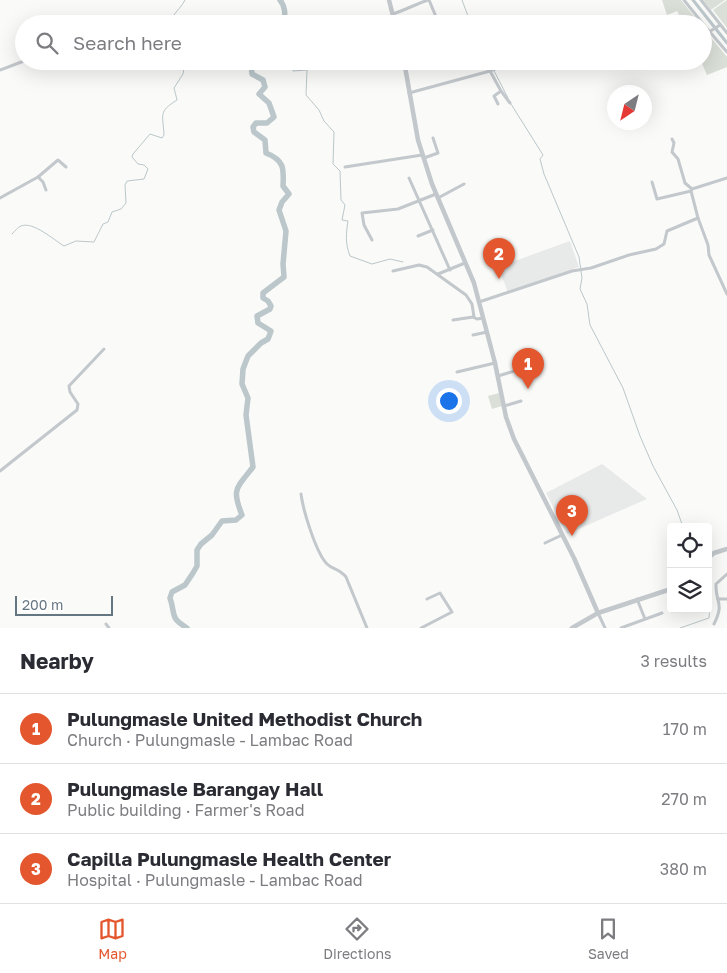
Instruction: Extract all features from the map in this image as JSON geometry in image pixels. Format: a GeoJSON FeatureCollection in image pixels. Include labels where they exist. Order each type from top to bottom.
{"type":"FeatureCollection","features":[{"type":"Feature","properties":{"kind":"street"},"geometry":{"type":"LineString","coordinates":[[389,0],[393,14],[429,0],[435,15]]}},
{"type":"Feature","properties":{"kind":"street"},"geometry":{"type":"LineString","coordinates":[[684,0],[696,15]]}},
{"type":"Feature","properties":{"kind":"street"},"geometry":{"type":"LineString","coordinates":[[700,0],[710,15]]}},
{"type":"Feature","properties":{"kind":"street"},"geometry":{"type":"LineString","coordinates":[[712,17],[718,26],[727,33]]}},
{"type":"Feature","properties":{"kind":"street"},"geometry":{"type":"LineString","coordinates":[[712,30],[718,26]]}},
{"type":"Feature","properties":{"kind":"street"},"geometry":{"type":"LineString","coordinates":[[712,33],[727,52]]}},
{"type":"Feature","properties":{"kind":"street"},"geometry":{"type":"LineString","coordinates":[[0,70],[15,64]]}},
{"type":"Feature","properties":{"kind":"street"},"geometry":{"type":"LineString","coordinates":[[405,70],[423,156],[437,196],[474,283],[514,439],[563,535],[605,628]]}},
{"type":"Feature","properties":{"kind":"street"},"geometry":{"type":"LineString","coordinates":[[409,93],[492,70],[501,91],[510,103]]}},
{"type":"Feature","properties":{"kind":"street"},"geometry":{"type":"LineString","coordinates":[[498,104],[494,96],[501,91]]}},
{"type":"Feature","properties":{"kind":"street"},"geometry":{"type":"LineString","coordinates":[[345,167],[438,154],[433,138]]}},
{"type":"Feature","properties":{"kind":"street"},"geometry":{"type":"LineString","coordinates":[[672,139],[674,144],[672,152],[678,159],[685,183],[691,190],[709,254],[727,294]]}},
{"type":"Feature","properties":{"kind":"street"},"geometry":{"type":"LineString","coordinates":[[0,198],[38,176],[58,160],[66,167]]}},
{"type":"Feature","properties":{"kind":"street"},"geometry":{"type":"LineString","coordinates":[[38,176],[46,190]]}},
{"type":"Feature","properties":{"kind":"street"},"geometry":{"type":"LineString","coordinates":[[409,178],[450,270]]}},
{"type":"Feature","properties":{"kind":"street"},"geometry":{"type":"LineString","coordinates":[[652,182],[657,199],[727,178]]}},
{"type":"Feature","properties":{"kind":"street"},"geometry":{"type":"LineString","coordinates":[[372,240],[364,225],[362,213],[398,209],[437,196],[464,184]]}},
{"type":"Feature","properties":{"kind":"street"},"geometry":{"type":"LineString","coordinates":[[478,302],[629,254],[656,249],[664,244],[667,231],[698,218]]}},
{"type":"Feature","properties":{"kind":"street"},"geometry":{"type":"LineString","coordinates":[[418,236],[433,230]]}},
{"type":"Feature","properties":{"kind":"street"},"geometry":{"type":"LineString","coordinates":[[438,274],[465,263]]}},
{"type":"Feature","properties":{"kind":"street"},"geometry":{"type":"LineString","coordinates":[[393,271],[424,265],[469,298],[474,317]]}},
{"type":"Feature","properties":{"kind":"street"},"geometry":{"type":"LineString","coordinates":[[453,320],[474,317],[476,320],[483,318]]}},
{"type":"Feature","properties":{"kind":"street"},"geometry":{"type":"LineString","coordinates":[[473,335],[486,332]]}},
{"type":"Feature","properties":{"kind":"street"},"geometry":{"type":"LineString","coordinates":[[0,471],[77,410],[78,404],[70,392],[69,386],[104,349]]}},
{"type":"Feature","properties":{"kind":"street"},"geometry":{"type":"LineString","coordinates":[[457,372],[495,363]]}},
{"type":"Feature","properties":{"kind":"street"},"geometry":{"type":"LineString","coordinates":[[498,376],[528,367]]}},
{"type":"Feature","properties":{"kind":"street"},"geometry":{"type":"LineString","coordinates":[[504,406],[521,401]]}},
{"type":"Feature","properties":{"kind":"street"},"geometry":{"type":"LineString","coordinates":[[301,494],[304,512],[320,553],[327,564],[340,570],[346,578],[367,628]]}},
{"type":"Feature","properties":{"kind":"street"},"geometry":{"type":"LineString","coordinates":[[546,543],[563,535]]}},
{"type":"Feature","properties":{"kind":"street"},"geometry":{"type":"LineString","coordinates":[[712,554],[727,549]]}},
{"type":"Feature","properties":{"kind":"street"},"geometry":{"type":"LineString","coordinates":[[714,624],[720,605],[716,584],[727,574]]}},
{"type":"Feature","properties":{"kind":"street"},"geometry":{"type":"LineString","coordinates":[[572,628],[598,613],[667,590]]}},
{"type":"Feature","properties":{"kind":"street"},"geometry":{"type":"LineString","coordinates":[[421,628],[452,612],[440,593],[428,599]]}},
{"type":"Feature","properties":{"kind":"street"},"geometry":{"type":"LineString","coordinates":[[637,599],[645,619]]}},
{"type":"Feature","properties":{"kind":"street"},"geometry":{"type":"LineString","coordinates":[[718,599],[727,599]]}},
{"type":"Feature","properties":{"kind":"street"},"geometry":{"type":"LineString","coordinates":[[621,628],[662,614]]}},
{"type":"Feature","properties":{"kind":"street"},"geometry":{"type":"LineString","coordinates":[[106,624],[109,628]]}},
{"type":"Feature","properties":{"kind":"shaded area"},"geometry":{"type":"Polygon","coordinates":[[[662,0],[681,0],[693,15],[679,15],[677,11],[667,15],[662,0]]]}},
{"type":"Feature","properties":{"kind":"shaded area"},"geometry":{"type":"Polygon","coordinates":[[[703,0],[725,0],[711,10],[703,0]]]}},
{"type":"Feature","properties":{"kind":"shaded area"},"geometry":{"type":"Polygon","coordinates":[[[727,0],[727,28],[713,10],[727,0]]]}},
{"type":"Feature","properties":{"kind":"shaded area"},"geometry":{"type":"Polygon","coordinates":[[[712,39],[727,57],[727,67],[707,75],[705,70],[712,70],[712,39]]]}},
{"type":"Feature","properties":{"kind":"shaded area"},"geometry":{"type":"Polygon","coordinates":[[[570,241],[579,267],[508,292],[498,267],[570,241]]]}},
{"type":"Feature","properties":{"kind":"shaded area"},"geometry":{"type":"Polygon","coordinates":[[[499,393],[502,406],[492,409],[488,396],[499,393]]]}},
{"type":"Feature","properties":{"kind":"shaded area"},"geometry":{"type":"Polygon","coordinates":[[[602,464],[647,499],[567,534],[546,493],[602,464]]]}},
{"type":"Feature","properties":{"kind":"waterway"},"geometry":{"type":"LineString","coordinates":[[174,15],[185,0]]}},
{"type":"Feature","properties":{"kind":"waterway"},"geometry":{"type":"LineString","coordinates":[[280,0],[285,15]]}},
{"type":"Feature","properties":{"kind":"waterway"},"geometry":{"type":"LineString","coordinates":[[462,0],[468,15]]}},
{"type":"Feature","properties":{"kind":"waterway"},"geometry":{"type":"LineString","coordinates":[[693,0],[705,15]]}},
{"type":"Feature","properties":{"kind":"waterway"},"geometry":{"type":"LineString","coordinates":[[712,24],[727,43]]}},
{"type":"Feature","properties":{"kind":"waterway"},"geometry":{"type":"LineString","coordinates":[[12,234],[20,227],[26,225],[37,229],[64,246],[76,241],[94,242],[103,224],[108,222],[112,212],[121,209],[126,203],[125,185],[127,181],[144,179],[148,169],[144,165],[138,164],[132,157],[133,154],[150,134],[162,138],[164,135],[163,114],[177,100],[174,88],[184,70]]}},
{"type":"Feature","properties":{"kind":"waterway"},"geometry":{"type":"LineString","coordinates":[[187,628],[175,618],[170,598],[172,592],[185,585],[193,573],[197,566],[197,550],[201,544],[212,535],[222,521],[236,520],[242,515],[236,493],[240,484],[253,467],[246,415],[248,398],[242,384],[243,369],[248,356],[268,339],[271,331],[258,323],[257,316],[270,309],[271,306],[263,298],[263,293],[284,277],[283,264],[286,231],[279,210],[282,202],[289,194],[283,186],[282,165],[266,153],[265,140],[254,132],[253,127],[256,123],[267,123],[274,117],[269,103],[259,94],[265,87],[263,80],[252,74],[252,70]]}},
{"type":"Feature","properties":{"kind":"waterway"},"geometry":{"type":"LineString","coordinates":[[293,70],[307,70]]}},
{"type":"Feature","properties":{"kind":"waterway"},"geometry":{"type":"LineString","coordinates":[[307,70],[306,95],[334,132],[333,164],[340,171],[341,200],[345,205],[342,220],[348,221],[346,238],[350,256],[372,264],[390,259],[403,262]]}},
{"type":"Feature","properties":{"kind":"waterway"},"geometry":{"type":"LineString","coordinates":[[494,70],[508,98]]}},
{"type":"Feature","properties":{"kind":"waterway"},"geometry":{"type":"LineString","coordinates":[[511,104],[543,155],[540,159],[544,174],[579,257],[582,278],[580,289],[587,304],[590,325],[623,388],[653,466],[677,510],[682,523]]}},
{"type":"Feature","properties":{"kind":"waterway"},"geometry":{"type":"LineString","coordinates":[[680,628],[709,618],[709,613]]}},
{"type":"Feature","properties":{"kind":"place","name":"Pulungmasle Barangay Hall"},"geometry":{"type":"Point","coordinates":[499,279]}},
{"type":"Feature","properties":{"kind":"place","name":"Pulungmasle United Methodist Church"},"geometry":{"type":"Point","coordinates":[528,389]}},
{"type":"Feature","properties":{"kind":"place","name":"Capilla Pulungmasle Health Center"},"geometry":{"type":"Point","coordinates":[572,536]}}]}
